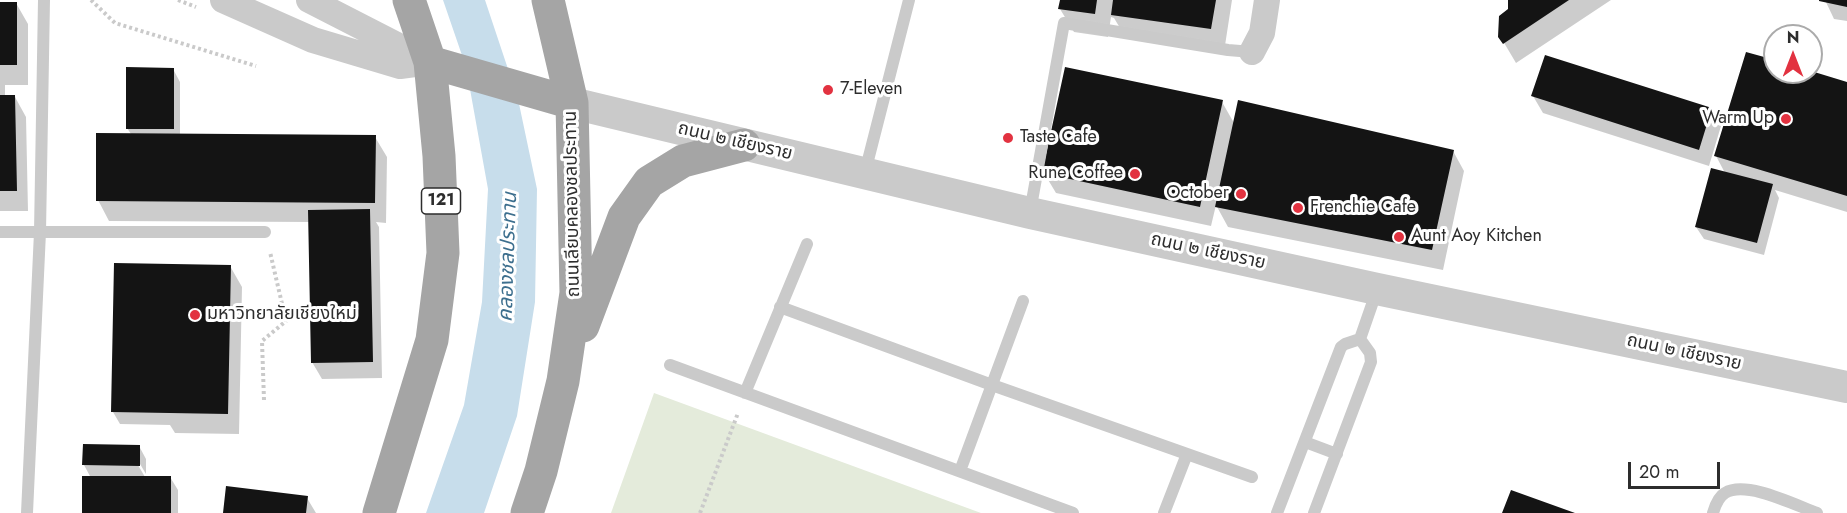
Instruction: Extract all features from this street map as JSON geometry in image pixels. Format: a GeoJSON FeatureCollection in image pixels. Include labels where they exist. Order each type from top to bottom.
{"type":"FeatureCollection","features":[{"type":"Feature","properties":{"kind":"main road","name":"121"},"geometry":{"type":"LineString","coordinates":[[380,513],[432,340],[443,253],[437,64],[409,0]]}},
{"type":"Feature","properties":{"kind":"main road","name":"ถนนเลียบคลองชลประทาน"},"geometry":{"type":"LineString","coordinates":[[527,513],[541,471],[563,381],[576,293],[572,104],[548,0]]}},
{"type":"Feature","properties":{"kind":"main road"},"geometry":{"type":"LineString","coordinates":[[437,64],[572,104]]}},
{"type":"Feature","properties":{"kind":"main road"},"geometry":{"type":"LineString","coordinates":[[563,381],[624,217],[649,182],[683,161],[744,145]]}},
{"type":"Feature","properties":{"kind":"street"},"geometry":{"type":"LineString","coordinates":[[223,0],[313,40],[400,66],[437,64]]}},
{"type":"Feature","properties":{"kind":"street"},"geometry":{"type":"LineString","coordinates":[[309,0],[437,64]]}},
{"type":"Feature","properties":{"kind":"street"},"geometry":{"type":"LineString","coordinates":[[1252,52],[1262,33],[1267,0]]}},
{"type":"Feature","properties":{"kind":"street","name":"ถนน ๒ เชียงราย"},"geometry":{"type":"LineString","coordinates":[[572,104],[1030,213],[1377,289],[1847,387]]}},
{"type":"Feature","properties":{"kind":"lane"},"geometry":{"type":"LineString","coordinates":[[27,513],[40,232],[44,0]]}},
{"type":"Feature","properties":{"kind":"lane"},"geometry":{"type":"LineString","coordinates":[[865,173],[909,0]]}},
{"type":"Feature","properties":{"kind":"lane"},"geometry":{"type":"LineString","coordinates":[[1030,213],[1064,23],[1252,52]]}},
{"type":"Feature","properties":{"kind":"lane"},"geometry":{"type":"LineString","coordinates":[[0,232],[265,232]]}},
{"type":"Feature","properties":{"kind":"lane"},"geometry":{"type":"LineString","coordinates":[[745,393],[807,244]]}},
{"type":"Feature","properties":{"kind":"lane"},"geometry":{"type":"LineString","coordinates":[[1360,339],[1377,289]]}},
{"type":"Feature","properties":{"kind":"lane"},"geometry":{"type":"LineString","coordinates":[[960,471],[1023,301]]}},
{"type":"Feature","properties":{"kind":"lane"},"geometry":{"type":"LineString","coordinates":[[780,307],[1252,477]]}},
{"type":"Feature","properties":{"kind":"lane"},"geometry":{"type":"LineString","coordinates":[[1277,513],[1341,348],[1345,344],[1360,339]]}},
{"type":"Feature","properties":{"kind":"lane"},"geometry":{"type":"LineString","coordinates":[[1314,513],[1371,362],[1370,353],[1360,339]]}},
{"type":"Feature","properties":{"kind":"lane"},"geometry":{"type":"LineString","coordinates":[[670,365],[1073,513]]}},
{"type":"Feature","properties":{"kind":"lane"},"geometry":{"type":"LineString","coordinates":[[1305,442],[1337,454]]}},
{"type":"Feature","properties":{"kind":"lane"},"geometry":{"type":"LineString","coordinates":[[1164,513],[1187,454]]}},
{"type":"Feature","properties":{"kind":"lane"},"geometry":{"type":"LineString","coordinates":[[1713,513],[1717,501],[1724,493],[1741,487],[1773,496],[1817,513]]}},
{"type":"Feature","properties":{"kind":"path"},"geometry":{"type":"LineString","coordinates":[[91,0],[115,23],[256,66]]}},
{"type":"Feature","properties":{"kind":"path"},"geometry":{"type":"LineString","coordinates":[[264,400],[262,341],[286,321],[265,232]]}},
{"type":"Feature","properties":{"kind":"path"},"geometry":{"type":"LineString","coordinates":[[700,513],[745,393]]}},
{"type":"Feature","properties":{"kind":"green space"},"geometry":{"type":"Polygon","coordinates":[[[654,393],[981,513],[611,513],[654,393]]]}},
{"type":"Feature","properties":{"kind":"water","name":"คลองชลประทาน"},"geometry":{"type":"Polygon","coordinates":[[[443,0],[485,0],[518,99],[537,189],[535,302],[517,416],[484,513],[426,513],[464,405],[482,302],[488,189],[466,67],[443,0]]]}},
{"type":"Feature","properties":{"kind":"building"},"geometry":{"type":"Polygon","coordinates":[[[1060,0],[1097,0],[1095,14],[1058,9],[1060,0]]]}},
{"type":"Feature","properties":{"kind":"building"},"geometry":{"type":"Polygon","coordinates":[[[1113,0],[1216,0],[1211,29],[1111,15],[1113,0]]]}},
{"type":"Feature","properties":{"kind":"building"},"geometry":{"type":"Polygon","coordinates":[[[1508,0],[1569,0],[1503,44],[1498,37],[1499,16],[1508,9],[1508,0]]]}},
{"type":"Feature","properties":{"kind":"building"},"geometry":{"type":"Polygon","coordinates":[[[1847,0],[1847,7],[1819,1],[1847,0]]]}},
{"type":"Feature","properties":{"kind":"building"},"geometry":{"type":"Polygon","coordinates":[[[0,2],[17,2],[17,65],[0,65],[0,2]]]}},
{"type":"Feature","properties":{"kind":"building","name":"Warm Up"},"geometry":{"type":"Polygon","coordinates":[[[1746,52],[1763,57],[1763,84],[1823,84],[1823,75],[1847,82],[1847,196],[1714,156],[1746,52]]]}},
{"type":"Feature","properties":{"kind":"building"},"geometry":{"type":"Polygon","coordinates":[[[1545,55],[1712,108],[1699,150],[1531,96],[1545,55]]]}},
{"type":"Feature","properties":{"kind":"building"},"geometry":{"type":"Polygon","coordinates":[[[126,67],[174,68],[174,129],[126,129],[126,67]]]}},
{"type":"Feature","properties":{"kind":"building"},"geometry":{"type":"Polygon","coordinates":[[[1065,67],[1223,100],[1200,207],[1042,173],[1065,67]]]}},
{"type":"Feature","properties":{"kind":"building"},"geometry":{"type":"Polygon","coordinates":[[[0,95],[15,95],[17,191],[0,191],[0,95]]]}},
{"type":"Feature","properties":{"kind":"building"},"geometry":{"type":"Polygon","coordinates":[[[1238,100],[1454,150],[1432,250],[1215,207],[1238,100]]]}},
{"type":"Feature","properties":{"kind":"building"},"geometry":{"type":"Polygon","coordinates":[[[96,133],[376,135],[375,203],[96,201],[96,133]]]}},
{"type":"Feature","properties":{"kind":"building"},"geometry":{"type":"Polygon","coordinates":[[[1711,168],[1773,184],[1757,243],[1695,227],[1711,168]]]}},
{"type":"Feature","properties":{"kind":"building"},"geometry":{"type":"Polygon","coordinates":[[[370,209],[373,362],[311,363],[308,210],[370,209]]]}},
{"type":"Feature","properties":{"kind":"building"},"geometry":{"type":"Polygon","coordinates":[[[114,263],[231,265],[228,414],[111,412],[114,263]]]}},
{"type":"Feature","properties":{"kind":"building"},"geometry":{"type":"Polygon","coordinates":[[[83,444],[140,445],[140,466],[82,465],[83,444]]]}},
{"type":"Feature","properties":{"kind":"building"},"geometry":{"type":"Polygon","coordinates":[[[82,476],[171,476],[171,513],[82,513],[82,476]]]}},
{"type":"Feature","properties":{"kind":"building"},"geometry":{"type":"Polygon","coordinates":[[[226,486],[308,496],[306,513],[223,513],[226,486]]]}},
{"type":"Feature","properties":{"kind":"building"},"geometry":{"type":"Polygon","coordinates":[[[1511,490],[1575,513],[1502,513],[1511,490]]]}},
{"type":"Feature","properties":{"kind":"place","name":"7-Eleven"},"geometry":{"type":"Point","coordinates":[828,90]}},
{"type":"Feature","properties":{"kind":"place","name":"Warm Up"},"geometry":{"type":"Point","coordinates":[1786,119]}},
{"type":"Feature","properties":{"kind":"place","name":"Taste Cafe"},"geometry":{"type":"Point","coordinates":[1008,138]}},
{"type":"Feature","properties":{"kind":"place","name":"Rune Coffee"},"geometry":{"type":"Point","coordinates":[1135,174]}},
{"type":"Feature","properties":{"kind":"place","name":"October"},"geometry":{"type":"Point","coordinates":[1241,194]}},
{"type":"Feature","properties":{"kind":"place","name":"Frenchie Cafe"},"geometry":{"type":"Point","coordinates":[1298,208]}},
{"type":"Feature","properties":{"kind":"place","name":"Aunt Aoy Kitchen"},"geometry":{"type":"Point","coordinates":[1399,237]}},
{"type":"Feature","properties":{"kind":"place","name":"มหาวิทยาลัยเชียงใหม่"},"geometry":{"type":"Point","coordinates":[195,315]}}]}
